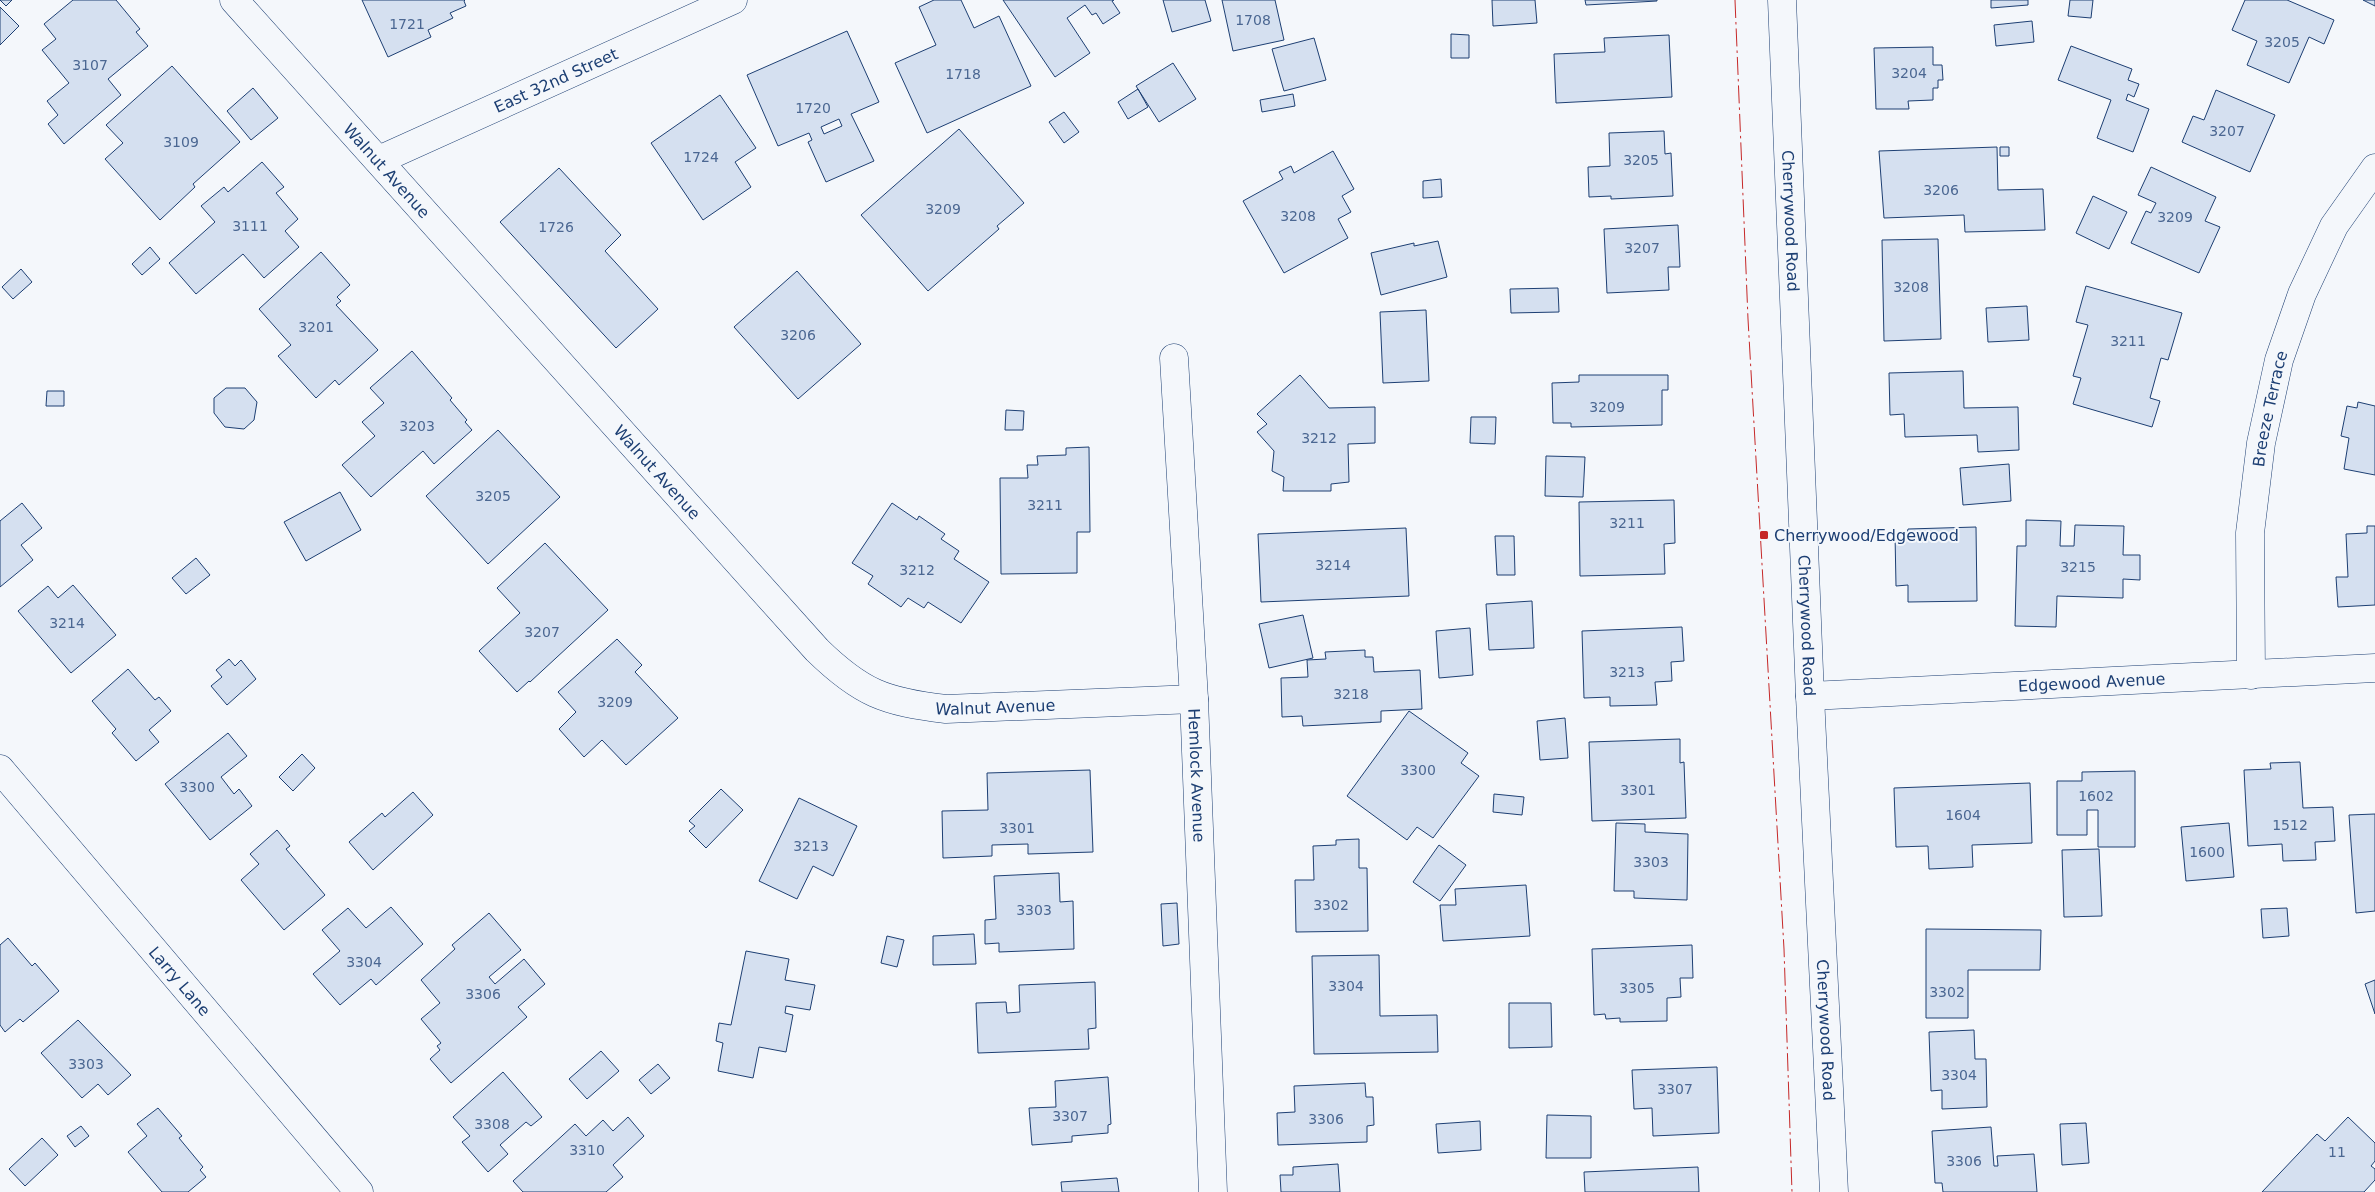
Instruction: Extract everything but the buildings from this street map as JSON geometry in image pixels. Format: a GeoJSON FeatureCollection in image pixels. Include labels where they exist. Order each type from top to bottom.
{"type":"FeatureCollection","features":[{"type":"Feature","properties":{"kind":"street","name":"Walnut Avenue"},"geometry":{"type":"LineString","coordinates":[[234,0],[817,650],[843,676],[876,695],[910,705],[946,708],[1194,698]]}},
{"type":"Feature","properties":{"kind":"street","name":"East 32nd Street"},"geometry":{"type":"LineString","coordinates":[[379,160],[733,0]]}},
{"type":"Feature","properties":{"kind":"street","name":"Cherrywood Road"},"geometry":{"type":"LineString","coordinates":[[1782,0],[1810,696],[1834,1192]]}},
{"type":"Feature","properties":{"kind":"street","name":"Breeze Terrace"},"geometry":{"type":"LineString","coordinates":[[2251,675],[2250,533],[2261,443],[2278,360],[2302,294],[2334,226],[2375,168]]}},
{"type":"Feature","properties":{"kind":"street","name":"Hemlock Avenue"},"geometry":{"type":"LineString","coordinates":[[1174,358],[1194,698],[1213,1192]]}},
{"type":"Feature","properties":{"kind":"street","name":"Edgewood Avenue"},"geometry":{"type":"LineString","coordinates":[[1810,696],[2375,668]]}},
{"type":"Feature","properties":{"kind":"street","name":"Larry Lane"},"geometry":{"type":"LineString","coordinates":[[0,769],[359,1192]]}},
{"type":"Feature","properties":{"kind":"power"},"geometry":{"type":"LineString","coordinates":[[1735,0],[1748,319],[1784,949],[1792,1192]]}},
{"type":"Feature","properties":{"kind":"place","name":"Cherrywood/Edgewood"},"geometry":{"type":"Point","coordinates":[1764,535]}}]}
